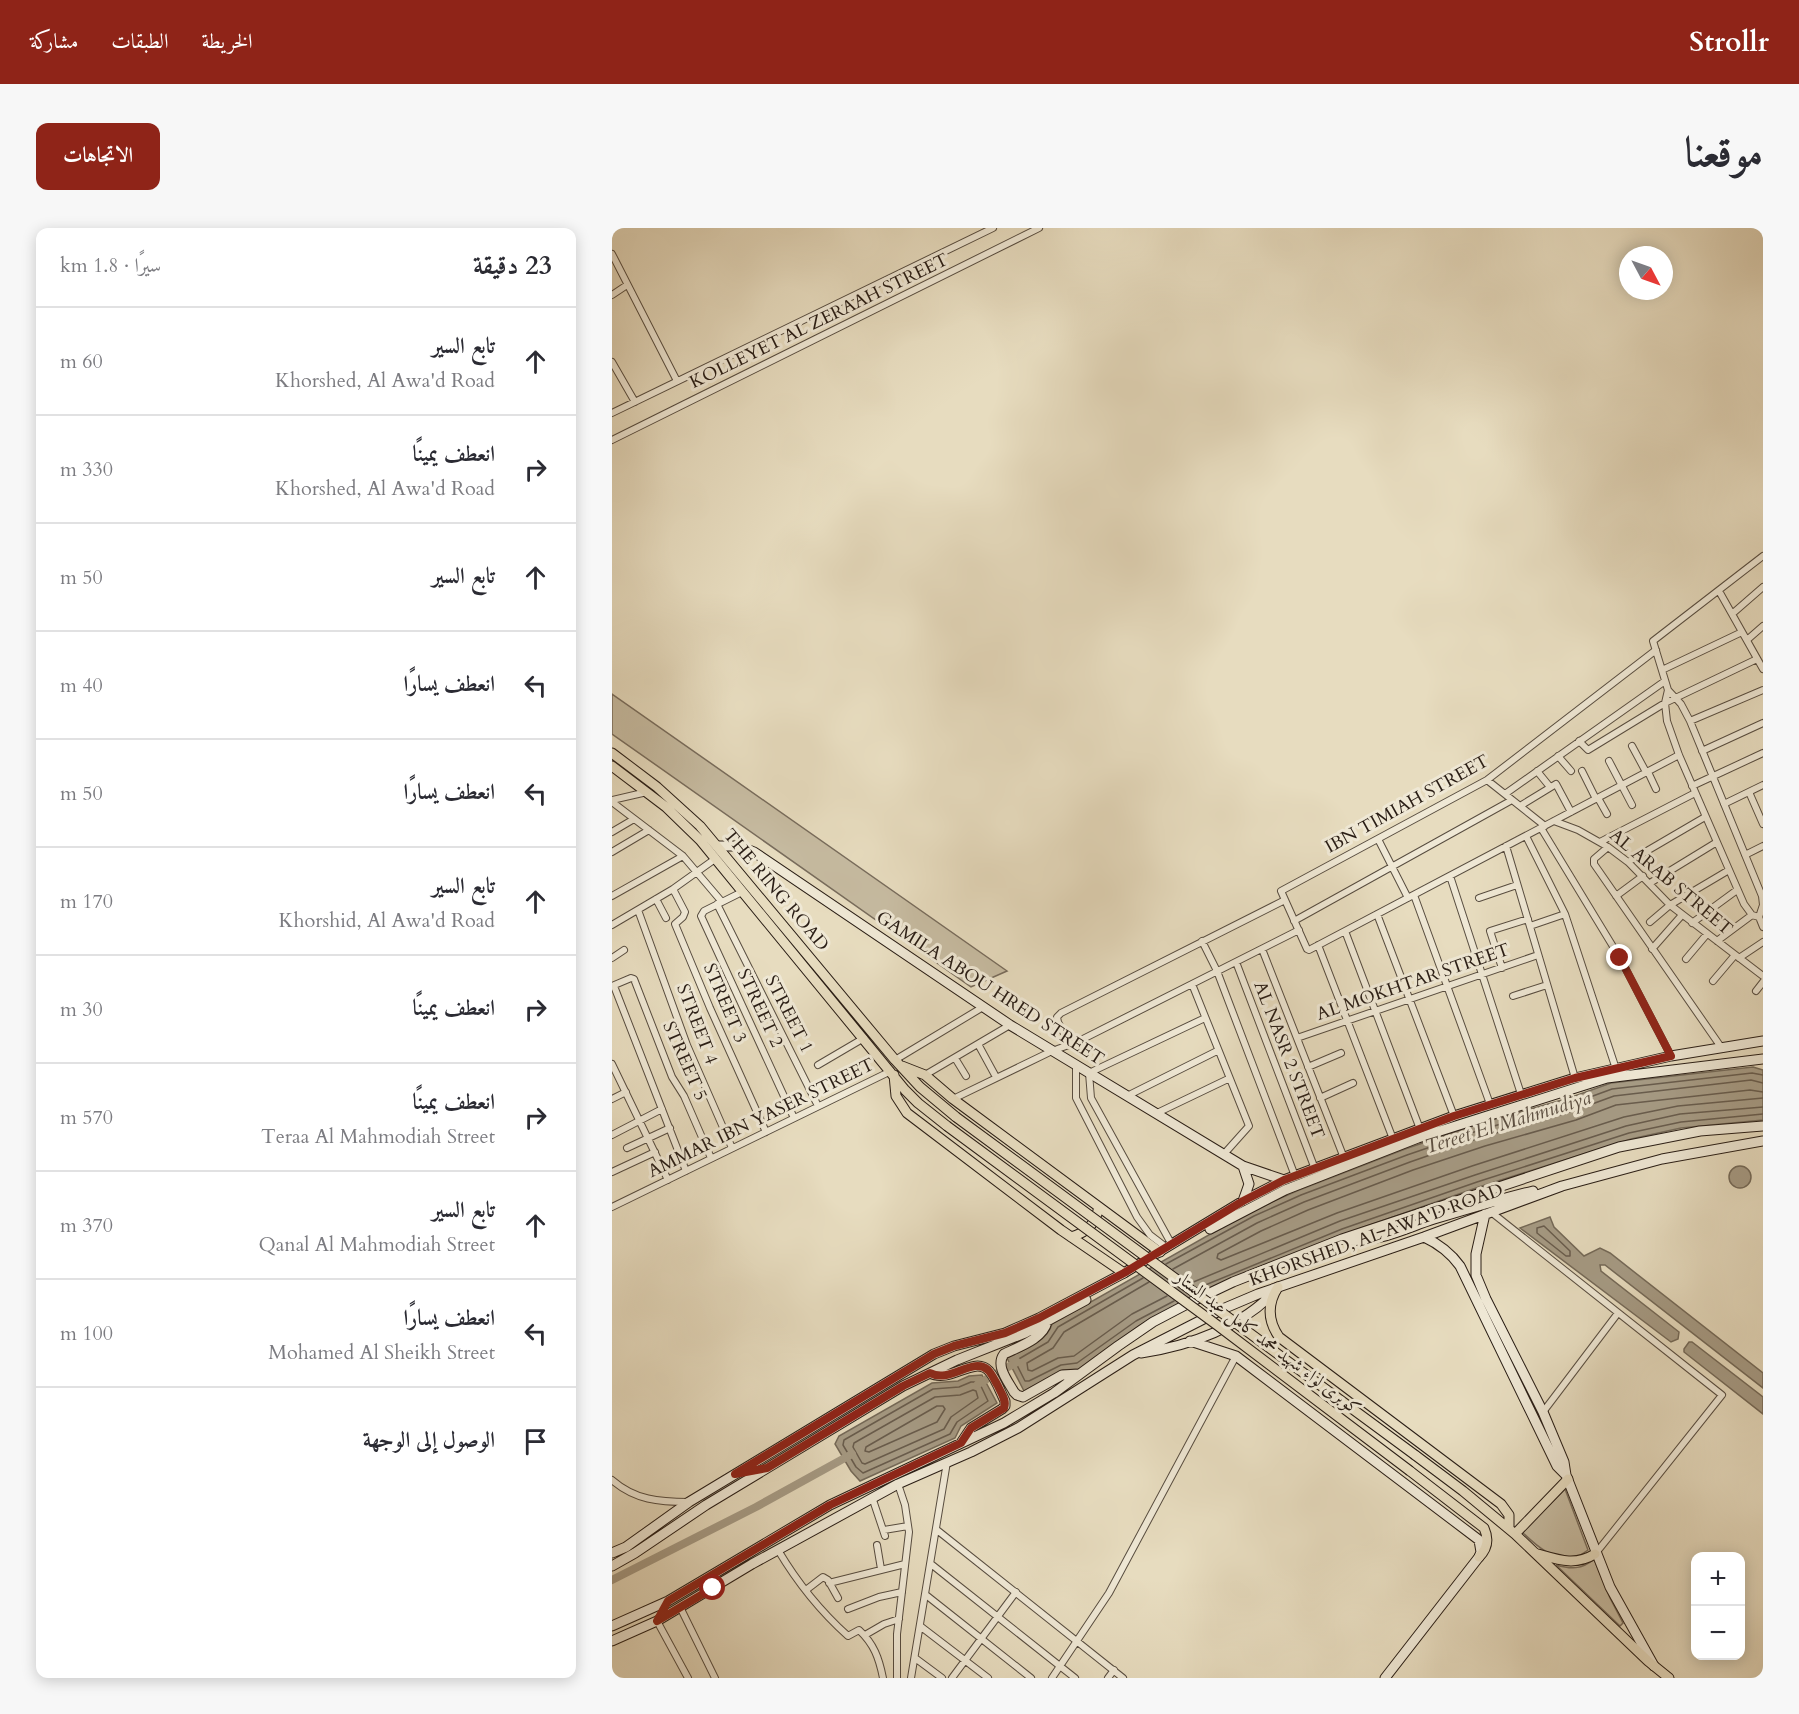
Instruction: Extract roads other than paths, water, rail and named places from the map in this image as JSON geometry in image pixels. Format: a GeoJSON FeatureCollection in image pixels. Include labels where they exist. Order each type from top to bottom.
{"type":"FeatureCollection","features":[{"type":"Feature","properties":{"kind":"main road","name":"THE RING ROAD"},"geometry":{"type":"LineString","coordinates":[[612,753],[679,806],[718,846],[895,1068]]}},
{"type":"Feature","properties":{"kind":"main road","name":"THE RING ROAD"},"geometry":{"type":"LineString","coordinates":[[612,766],[648,792],[683,824],[715,859],[864,1038],[895,1068]]}},
{"type":"Feature","properties":{"kind":"main road","name":"GAMILA ABOU HRED STREET"},"geometry":{"type":"LineString","coordinates":[[718,846],[739,846],[754,852],[1052,1051],[1243,1166],[1284,1180]]}},
{"type":"Feature","properties":{"kind":"main road"},"geometry":{"type":"LineString","coordinates":[[612,1553],[626,1547],[689,1502],[934,1354],[1022,1326],[1124,1273],[1243,1201],[1284,1180],[1454,1116],[1575,1078],[1671,1056],[1763,1041]]}},
{"type":"Feature","properties":{"kind":"main road"},"geometry":{"type":"LineString","coordinates":[[612,1566],[652,1542],[690,1515],[903,1386],[1047,1322],[1259,1202],[1285,1190],[1418,1138],[1607,1078],[1659,1070],[1760,1061]]}},
{"type":"Feature","properties":{"kind":"main road"},"geometry":{"type":"LineString","coordinates":[[1124,1273],[1071,1237],[907,1113],[896,1096],[895,1068],[925,1075],[953,1099],[1099,1207],[1167,1248]]}},
{"type":"Feature","properties":{"kind":"main road","name":"كوبرى لواء شهيد محمد كامل عبد الستار"},"geometry":{"type":"LineString","coordinates":[[895,1068],[956,1117],[1415,1455],[1512,1532],[1655,1667],[1670,1678]]}},
{"type":"Feature","properties":{"kind":"main road","name":"كوبرى لواء شهيد محمد كامل عبد الستار"},"geometry":{"type":"LineString","coordinates":[[895,1068],[918,1103],[947,1126],[1217,1325],[1484,1528],[1488,1540],[1487,1547],[1479,1557]]}},
{"type":"Feature","properties":{"kind":"main road","name":"KHORSHED, AL AWA'D ROAD"},"geometry":{"type":"LineString","coordinates":[[612,1626],[668,1601],[830,1505],[1021,1413],[1135,1334],[1192,1301],[1233,1282],[1342,1239],[1619,1147],[1700,1131],[1763,1126]]}},
{"type":"Feature","properties":{"kind":"main road","name":"KHORSHED, AL AWA'D ROAD"},"geometry":{"type":"LineString","coordinates":[[612,1641],[657,1621],[872,1497],[1018,1428],[1133,1355],[1226,1308],[1278,1287],[1424,1237],[1562,1186],[1662,1159],[1763,1141]]}},
{"type":"Feature","properties":{"kind":"main road"},"geometry":{"type":"LineString","coordinates":[[1243,1166],[1249,1184],[1243,1201]]}},
{"type":"Feature","properties":{"kind":"main road"},"geometry":{"type":"LineString","coordinates":[[1342,1239],[1363,1241],[1378,1238],[1432,1219],[1518,1195],[1562,1186]]}},
{"type":"Feature","properties":{"kind":"main road"},"geometry":{"type":"LineString","coordinates":[[1071,1237],[1082,1234],[1090,1227],[1099,1207]]}},
{"type":"Feature","properties":{"kind":"main road"},"geometry":{"type":"LineString","coordinates":[[1488,1213],[1471,1277],[1557,1466],[1567,1477]]}},
{"type":"Feature","properties":{"kind":"main road"},"geometry":{"type":"LineString","coordinates":[[1424,1237],[1451,1254],[1486,1299],[1543,1412],[1564,1462],[1567,1477],[1595,1554],[1610,1587],[1655,1667]]}},
{"type":"Feature","properties":{"kind":"main road"},"geometry":{"type":"LineString","coordinates":[[1133,1355],[1191,1341],[1245,1316],[1278,1287]]}},
{"type":"Feature","properties":{"kind":"main road"},"geometry":{"type":"LineString","coordinates":[[1278,1287],[1271,1303],[1270,1315],[1279,1337],[1501,1504],[1509,1515],[1512,1532]]}},
{"type":"Feature","properties":{"kind":"main road"},"geometry":{"type":"LineString","coordinates":[[1047,1322],[1040,1335],[1002,1356],[999,1365],[1014,1392],[1018,1396],[1025,1396],[1062,1375],[1080,1374]]}},
{"type":"Feature","properties":{"kind":"main road"},"geometry":{"type":"LineString","coordinates":[[1191,1341],[1236,1356],[1476,1535],[1481,1546],[1479,1557],[1385,1678]]}},
{"type":"Feature","properties":{"kind":"main road"},"geometry":{"type":"LineString","coordinates":[[930,1373],[945,1376],[978,1366],[990,1372],[1005,1401],[1002,1409],[971,1428],[961,1443]]}},
{"type":"Feature","properties":{"kind":"main road"},"geometry":{"type":"LineString","coordinates":[[735,1474],[767,1468]]}},
{"type":"Feature","properties":{"kind":"main road"},"geometry":{"type":"LineString","coordinates":[[1512,1532],[1567,1477]]}},
{"type":"Feature","properties":{"kind":"main road"},"geometry":{"type":"LineString","coordinates":[[1534,1553],[1571,1562],[1587,1559],[1595,1554]]}},
{"type":"Feature","properties":{"kind":"main road"},"geometry":{"type":"LineString","coordinates":[[657,1621],[668,1601]]}},
{"type":"Feature","properties":{"kind":"street","name":"KOLLEYET AL ZERAAH STREET"},"geometry":{"type":"LineString","coordinates":[[612,413],[993,228]]}},
{"type":"Feature","properties":{"kind":"street","name":"KOLLEYET AL ZERAAH STREET"},"geometry":{"type":"LineString","coordinates":[[612,440],[1039,228]]}},
{"type":"Feature","properties":{"kind":"street"},"geometry":{"type":"LineString","coordinates":[[612,254],[677,381]]}},
{"type":"Feature","properties":{"kind":"street"},"geometry":{"type":"LineString","coordinates":[[612,295],[627,285]]}},
{"type":"Feature","properties":{"kind":"street"},"geometry":{"type":"LineString","coordinates":[[612,362],[635,402]]}},
{"type":"Feature","properties":{"kind":"street"},"geometry":{"type":"LineString","coordinates":[[1717,941],[1756,916],[1763,905],[1762,897],[1690,721],[1676,698],[1668,690],[1653,641],[1763,556]]}},
{"type":"Feature","properties":{"kind":"street"},"geometry":{"type":"LineString","coordinates":[[1732,614],[1763,587]]}},
{"type":"Feature","properties":{"kind":"street"},"geometry":{"type":"LineString","coordinates":[[1719,591],[1762,667]]}},
{"type":"Feature","properties":{"kind":"street"},"geometry":{"type":"LineString","coordinates":[[1747,640],[1763,626]]}},
{"type":"Feature","properties":{"kind":"street"},"geometry":{"type":"LineString","coordinates":[[1662,670],[1742,632]]}},
{"type":"Feature","properties":{"kind":"street","name":"IBN TIMIAH STREET"},"geometry":{"type":"LineString","coordinates":[[1285,900],[1282,889],[1487,780],[1656,650]]}},
{"type":"Feature","properties":{"kind":"street"},"geometry":{"type":"LineString","coordinates":[[1579,741],[1588,750],[1665,703],[1757,659]]}},
{"type":"Feature","properties":{"kind":"street"},"geometry":{"type":"LineString","coordinates":[[1505,794],[1665,681]]}},
{"type":"Feature","properties":{"kind":"street"},"geometry":{"type":"LineString","coordinates":[[1668,690],[1665,703],[1667,721],[1679,755],[1737,890],[1747,910],[1756,916],[1763,927]]}},
{"type":"Feature","properties":{"kind":"street"},"geometry":{"type":"LineString","coordinates":[[1690,721],[1763,690]]}},
{"type":"Feature","properties":{"kind":"street"},"geometry":{"type":"LineString","coordinates":[[1702,752],[1763,723]]}},
{"type":"Feature","properties":{"kind":"street"},"geometry":{"type":"LineString","coordinates":[[1632,746],[1656,789]]}},
{"type":"Feature","properties":{"kind":"street"},"geometry":{"type":"LineString","coordinates":[[1600,842],[1713,777],[1763,753]]}},
{"type":"Feature","properties":{"kind":"street"},"geometry":{"type":"LineString","coordinates":[[1070,1045],[1058,1022],[1061,1013],[1285,900],[1307,949],[1311,949],[1679,755]]}},
{"type":"Feature","properties":{"kind":"street"},"geometry":{"type":"LineString","coordinates":[[1558,756],[1571,771]]}},
{"type":"Feature","properties":{"kind":"street"},"geometry":{"type":"LineString","coordinates":[[1609,761],[1632,805]]}},
{"type":"Feature","properties":{"kind":"street"},"geometry":{"type":"LineString","coordinates":[[1537,771],[1551,787]]}},
{"type":"Feature","properties":{"kind":"street"},"geometry":{"type":"LineString","coordinates":[[1582,771],[1607,814]]}},
{"type":"Feature","properties":{"kind":"street"},"geometry":{"type":"LineString","coordinates":[[1487,780],[1543,827],[1620,958],[1671,1056]]}},
{"type":"Feature","properties":{"kind":"street"},"geometry":{"type":"LineString","coordinates":[[1520,806],[1557,785],[1572,812]]}},
{"type":"Feature","properties":{"kind":"street"},"geometry":{"type":"LineString","coordinates":[[1724,804],[1763,785]]}},
{"type":"Feature","properties":{"kind":"street"},"geometry":{"type":"LineString","coordinates":[[612,801],[648,792]]}},
{"type":"Feature","properties":{"kind":"street"},"geometry":{"type":"LineString","coordinates":[[1749,792],[1763,824]]}},
{"type":"Feature","properties":{"kind":"street"},"geometry":{"type":"LineString","coordinates":[[1294,921],[1512,800]]}},
{"type":"Feature","properties":{"kind":"street","name":"STREET 1"},"geometry":{"type":"LineString","coordinates":[[612,801],[683,856],[720,903],[818,1106]]}},
{"type":"Feature","properties":{"kind":"street"},"geometry":{"type":"LineString","coordinates":[[1628,862],[1705,817]]}},
{"type":"Feature","properties":{"kind":"street"},"geometry":{"type":"LineString","coordinates":[[612,832],[634,819]]}},
{"type":"Feature","properties":{"kind":"street","name":"AL ARAB STREET"},"geometry":{"type":"LineString","coordinates":[[1554,821],[1578,830],[1608,847],[1628,862],[1682,915],[1763,976]]}},
{"type":"Feature","properties":{"kind":"street"},"geometry":{"type":"LineString","coordinates":[[612,852],[649,830]]}},
{"type":"Feature","properties":{"kind":"street"},"geometry":{"type":"LineString","coordinates":[[1526,836],[1565,914],[1616,1068]]}},
{"type":"Feature","properties":{"kind":"street"},"geometry":{"type":"LineString","coordinates":[[1378,839],[1392,867],[1411,896],[1490,1104]]}},
{"type":"Feature","properties":{"kind":"street"},"geometry":{"type":"LineString","coordinates":[[1650,883],[1717,843]]}},
{"type":"Feature","properties":{"kind":"street"},"geometry":{"type":"LineString","coordinates":[[1506,846],[1575,1078]]}},
{"type":"Feature","properties":{"kind":"street"},"geometry":{"type":"LineString","coordinates":[[1745,855],[1763,846]]}},
{"type":"Feature","properties":{"kind":"street"},"geometry":{"type":"LineString","coordinates":[[1608,847],[1593,862],[1721,1047]]}},
{"type":"Feature","properties":{"kind":"street"},"geometry":{"type":"LineString","coordinates":[[612,896],[683,856]]}},
{"type":"Feature","properties":{"kind":"street"},"geometry":{"type":"LineString","coordinates":[[612,925],[673,889],[715,859]]}},
{"type":"Feature","properties":{"kind":"street"},"geometry":{"type":"LineString","coordinates":[[1650,921],[1670,905],[1729,870]]}},
{"type":"Feature","properties":{"kind":"street"},"geometry":{"type":"LineString","coordinates":[[1450,876],[1521,1094]]}},
{"type":"Feature","properties":{"kind":"street"},"geometry":{"type":"LineString","coordinates":[[1616,896],[1643,876]]}},
{"type":"Feature","properties":{"kind":"street"},"geometry":{"type":"LineString","coordinates":[[1479,898],[1517,885]]}},
{"type":"Feature","properties":{"kind":"street","name":"STREET 3"},"geometry":{"type":"LineString","coordinates":[[673,889],[685,912],[675,925],[766,1132]]}},
{"type":"Feature","properties":{"kind":"street"},"geometry":{"type":"LineString","coordinates":[[1692,923],[1737,890]]}},
{"type":"Feature","properties":{"kind":"street"},"geometry":{"type":"LineString","coordinates":[[720,903],[742,892]]}},
{"type":"Feature","properties":{"kind":"street"},"geometry":{"type":"LineString","coordinates":[[656,899],[666,918]]}},
{"type":"Feature","properties":{"kind":"street","name":"STREET 2"},"geometry":{"type":"LineString","coordinates":[[720,903],[704,911],[702,919],[794,1118]]}},
{"type":"Feature","properties":{"kind":"street","name":"STREET 4"},"geometry":{"type":"LineString","coordinates":[[639,910],[687,1045],[732,1148]]}},
{"type":"Feature","properties":{"kind":"street"},"geometry":{"type":"LineString","coordinates":[[1377,914],[1454,1116]]}},
{"type":"Feature","properties":{"kind":"street"},"geometry":{"type":"LineString","coordinates":[[1502,968],[1490,931],[1565,914]]}},
{"type":"Feature","properties":{"kind":"street"},"geometry":{"type":"LineString","coordinates":[[1652,949],[1682,915]]}},
{"type":"Feature","properties":{"kind":"street"},"geometry":{"type":"LineString","coordinates":[[953,1099],[1052,1051],[1070,1045],[1299,930]]}},
{"type":"Feature","properties":{"kind":"street"},"geometry":{"type":"LineString","coordinates":[[1345,931],[1420,1129]]}},
{"type":"Feature","properties":{"kind":"street"},"geometry":{"type":"LineString","coordinates":[[1686,959],[1707,934]]}},
{"type":"Feature","properties":{"kind":"street"},"geometry":{"type":"LineString","coordinates":[[1202,942],[1216,971],[1295,1176]]}},
{"type":"Feature","properties":{"kind":"street"},"geometry":{"type":"LineString","coordinates":[[1713,981],[1737,956],[1763,942]]}},
{"type":"Feature","properties":{"kind":"street"},"geometry":{"type":"LineString","coordinates":[[1318,945],[1393,1139]]}},
{"type":"Feature","properties":{"kind":"street"},"geometry":{"type":"LineString","coordinates":[[1262,949],[1344,1158]]}},
{"type":"Feature","properties":{"kind":"street"},"geometry":{"type":"LineString","coordinates":[[612,958],[624,950]]}},
{"type":"Feature","properties":{"kind":"street","name":"AL MOKHTAR STREET"},"geometry":{"type":"LineString","coordinates":[[1297,1038],[1538,955]]}},
{"type":"Feature","properties":{"kind":"street","name":"AL NASR 2 STREET"},"geometry":{"type":"LineString","coordinates":[[1236,962],[1315,1169]]}},
{"type":"Feature","properties":{"kind":"street","name":"STREET 5"},"geometry":{"type":"LineString","coordinates":[[613,986],[631,978],[635,981],[672,1077],[684,1096],[711,1158]]}},
{"type":"Feature","properties":{"kind":"street"},"geometry":{"type":"LineString","coordinates":[[1756,991],[1763,982]]}},
{"type":"Feature","properties":{"kind":"street"},"geometry":{"type":"LineString","coordinates":[[1192,984],[1228,1079],[1249,1126],[1224,1154]]}},
{"type":"Feature","properties":{"kind":"street"},"geometry":{"type":"LineString","coordinates":[[1513,996],[1547,985]]}},
{"type":"Feature","properties":{"kind":"street"},"geometry":{"type":"LineString","coordinates":[[613,986],[686,1171]]}},
{"type":"Feature","properties":{"kind":"street","name":"AMMAR IBN YASER STREET"},"geometry":{"type":"LineString","coordinates":[[612,1207],[895,1068],[983,1007]]}},
{"type":"Feature","properties":{"kind":"street"},"geometry":{"type":"LineString","coordinates":[[1167,1248],[1091,1098],[1089,1072],[1205,1018]]}},
{"type":"Feature","properties":{"kind":"street"},"geometry":{"type":"LineString","coordinates":[[925,1075],[1010,1025]]}},
{"type":"Feature","properties":{"kind":"street"},"geometry":{"type":"LineString","coordinates":[[818,1065],[864,1038]]}},
{"type":"Feature","properties":{"kind":"street"},"geometry":{"type":"LineString","coordinates":[[978,1044],[996,1077]]}},
{"type":"Feature","properties":{"kind":"street"},"geometry":{"type":"LineString","coordinates":[[1127,1096],[1217,1051]]}},
{"type":"Feature","properties":{"kind":"street"},"geometry":{"type":"LineString","coordinates":[[1308,1067],[1341,1053]]}},
{"type":"Feature","properties":{"kind":"street"},"geometry":{"type":"LineString","coordinates":[[955,1058],[966,1076]]}},
{"type":"Feature","properties":{"kind":"street"},"geometry":{"type":"LineString","coordinates":[[1076,1065],[1076,1098],[1137,1217],[1150,1234],[1167,1248]]}},
{"type":"Feature","properties":{"kind":"street"},"geometry":{"type":"LineString","coordinates":[[613,1067],[668,1179]]}},
{"type":"Feature","properties":{"kind":"street"},"geometry":{"type":"LineString","coordinates":[[1157,1113],[1228,1079]]}},
{"type":"Feature","properties":{"kind":"street"},"geometry":{"type":"LineString","coordinates":[[1320,1098],[1353,1083]]}},
{"type":"Feature","properties":{"kind":"street"},"geometry":{"type":"LineString","coordinates":[[612,1099],[626,1092]]}},
{"type":"Feature","properties":{"kind":"street"},"geometry":{"type":"LineString","coordinates":[[612,1135],[662,1109]]}},
{"type":"Feature","properties":{"kind":"street"},"geometry":{"type":"LineString","coordinates":[[627,1148],[670,1128]]}},
{"type":"Feature","properties":{"kind":"street"},"geometry":{"type":"LineString","coordinates":[[612,1173],[655,1152]]}},
{"type":"Feature","properties":{"kind":"street"},"geometry":{"type":"LineString","coordinates":[[1488,1213],[1722,1395],[1595,1554]]}},
{"type":"Feature","properties":{"kind":"street"},"geometry":{"type":"LineString","coordinates":[[1543,1412],[1618,1313]]}},
{"type":"Feature","properties":{"kind":"street"},"geometry":{"type":"LineString","coordinates":[[1052,1678],[1109,1593],[1236,1356]]}},
{"type":"Feature","properties":{"kind":"street"},"geometry":{"type":"LineString","coordinates":[[911,1678],[947,1462]]}},
{"type":"Feature","properties":{"kind":"street"},"geometry":{"type":"LineString","coordinates":[[612,1480],[642,1498],[662,1502],[689,1502]]}},
{"type":"Feature","properties":{"kind":"street"},"geometry":{"type":"LineString","coordinates":[[897,1678],[896,1651],[909,1526],[898,1484]]}},
{"type":"Feature","properties":{"kind":"street"},"geometry":{"type":"LineString","coordinates":[[872,1497],[884,1533],[909,1526]]}},
{"type":"Feature","properties":{"kind":"street"},"geometry":{"type":"LineString","coordinates":[[937,1530],[1123,1678]]}},
{"type":"Feature","properties":{"kind":"street"},"geometry":{"type":"LineString","coordinates":[[877,1545],[881,1569]]}},
{"type":"Feature","properties":{"kind":"street"},"geometry":{"type":"LineString","coordinates":[[778,1550],[806,1590],[831,1620],[848,1636],[858,1629],[865,1635],[877,1654],[883,1678]]}},
{"type":"Feature","properties":{"kind":"street"},"geometry":{"type":"LineString","coordinates":[[829,1583],[905,1564]]}},
{"type":"Feature","properties":{"kind":"street"},"geometry":{"type":"LineString","coordinates":[[931,1564],[1075,1678]]}},
{"type":"Feature","properties":{"kind":"street"},"geometry":{"type":"LineString","coordinates":[[806,1590],[824,1577],[838,1598]]}},
{"type":"Feature","properties":{"kind":"street"},"geometry":{"type":"LineString","coordinates":[[848,1609],[902,1592]]}},
{"type":"Feature","properties":{"kind":"street"},"geometry":{"type":"LineString","coordinates":[[952,1678],[1016,1592]]}},
{"type":"Feature","properties":{"kind":"street"},"geometry":{"type":"LineString","coordinates":[[926,1595],[1031,1678]]}},
{"type":"Feature","properties":{"kind":"street"},"geometry":{"type":"LineString","coordinates":[[680,1607],[715,1678]]}},
{"type":"Feature","properties":{"kind":"street"},"geometry":{"type":"LineString","coordinates":[[865,1635],[899,1619]]}},
{"type":"Feature","properties":{"kind":"street"},"geometry":{"type":"LineString","coordinates":[[657,1621],[688,1678]]}},
{"type":"Feature","properties":{"kind":"street"},"geometry":{"type":"LineString","coordinates":[[920,1626],[988,1678]]}},
{"type":"Feature","properties":{"kind":"street"},"geometry":{"type":"LineString","coordinates":[[915,1658],[942,1678]]}},
{"type":"Feature","properties":{"kind":"street"},"geometry":{"type":"LineString","coordinates":[[1108,1678],[1114,1670]]}},
{"type":"Feature","properties":{"kind":"water"},"geometry":{"type":"Polygon","coordinates":[[[1753,1067],[1763,1070],[1763,1120],[1681,1128],[1631,1139],[1479,1187],[1344,1234],[1210,1288],[1139,1326],[1079,1369],[1063,1370],[1024,1391],[1007,1358],[1040,1341],[1052,1324],[1251,1211],[1299,1190],[1405,1149],[1611,1083],[1753,1067]]]}},
{"type":"Feature","properties":{"kind":"water"},"geometry":{"type":"Polygon","coordinates":[[[1740,1166],[1750,1173],[1751,1177],[1744,1187],[1740,1188],[1730,1181],[1729,1177],[1736,1167],[1740,1166]]]}},
{"type":"Feature","properties":{"kind":"water"},"geometry":{"type":"Polygon","coordinates":[[[1550,1217],[1554,1227],[1584,1256],[1600,1248],[1610,1253],[1763,1373],[1763,1388],[1605,1265],[1600,1265],[1601,1271],[1679,1332],[1678,1339],[1671,1342],[1520,1228],[1550,1217]]]}},
{"type":"Feature","properties":{"kind":"water"},"geometry":{"type":"Polygon","coordinates":[[[1689,1342],[1763,1397],[1763,1414],[1684,1352],[1689,1342]]]}},
{"type":"Feature","properties":{"kind":"water"},"geometry":{"type":"Polygon","coordinates":[[[982,1375],[997,1403],[961,1426],[955,1438],[860,1481],[851,1471],[835,1444],[839,1436],[932,1383],[958,1381],[969,1376],[982,1375]]]}},
{"type":"Feature","properties":{"kind":"waterway","name":"Tereet El Mahmudiya"},"geometry":{"type":"LineString","coordinates":[[978,1384],[1017,1362]]}},
{"type":"Feature","properties":{"kind":"waterway","name":"Tereet El Mahmudiya"},"geometry":{"type":"LineString","coordinates":[[612,1580],[756,1507],[852,1454]]}}]}
